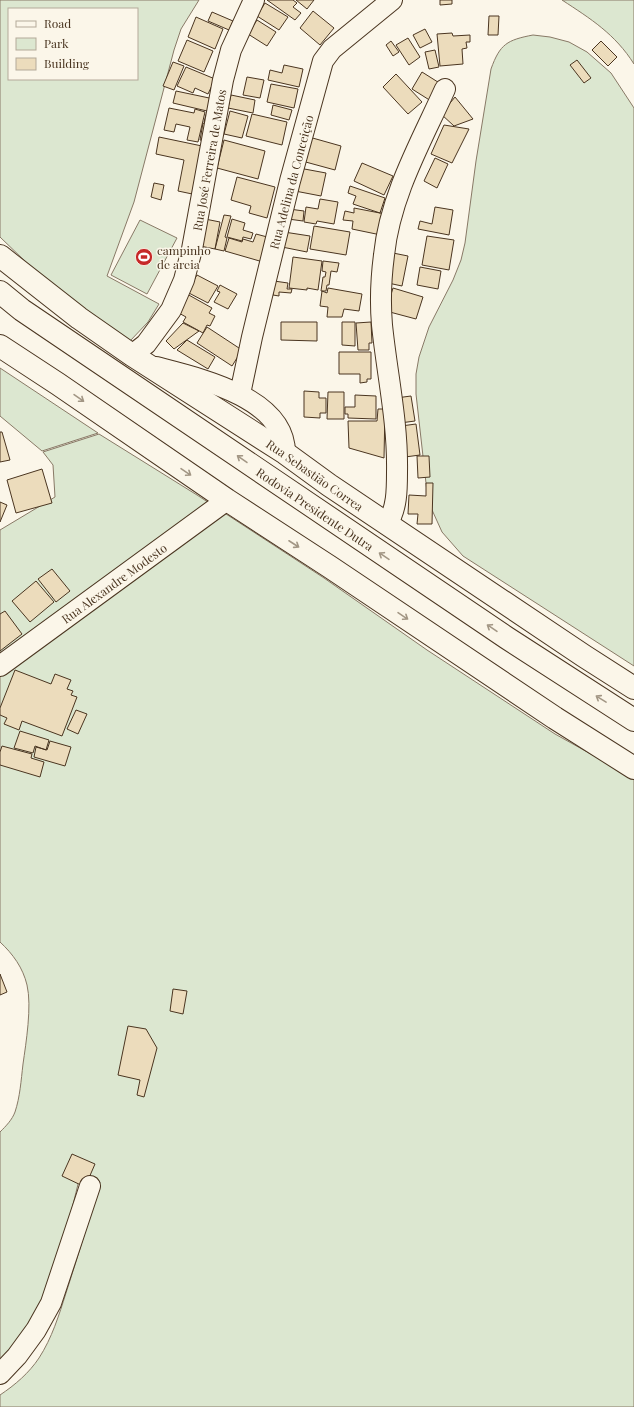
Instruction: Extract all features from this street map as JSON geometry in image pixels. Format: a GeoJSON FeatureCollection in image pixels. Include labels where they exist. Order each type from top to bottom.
{"type":"FeatureCollection","features":[{"type":"Feature","properties":{"kind":"main road","name":"Rua Sebastião Correa"},"geometry":{"type":"LineString","coordinates":[[0,256],[79,318],[140,360],[284,453],[387,524],[634,688]]}},
{"type":"Feature","properties":{"kind":"main road","name":"Rodovia Presidente Dutra"},"geometry":{"type":"LineString","coordinates":[[0,292],[22,310],[359,539],[634,720]]}},
{"type":"Feature","properties":{"kind":"main road"},"geometry":{"type":"LineString","coordinates":[[0,346],[227,500],[330,567],[555,718],[634,768]]}},
{"type":"Feature","properties":{"kind":"main road"},"geometry":{"type":"LineString","coordinates":[[0,352],[58,384]]}},
{"type":"Feature","properties":{"kind":"street","name":"Rua José Ferreira de Matos"},"geometry":{"type":"LineString","coordinates":[[140,360],[146,344],[171,310],[184,280],[197,227],[205,174],[223,80],[231,50],[254,0]]}},
{"type":"Feature","properties":{"kind":"street","name":"Rua Adelina da Conceição"},"geometry":{"type":"LineString","coordinates":[[240,394],[252,337],[290,181],[323,61],[332,49],[392,0]]}},
{"type":"Feature","properties":{"kind":"street"},"geometry":{"type":"LineString","coordinates":[[387,524],[394,511],[397,486],[398,450],[382,324],[384,254],[393,208],[406,175],[445,89]]}},
{"type":"Feature","properties":{"kind":"street"},"geometry":{"type":"LineString","coordinates":[[140,360],[194,377],[240,394],[259,407],[280,430],[285,446],[284,453]]}},
{"type":"Feature","properties":{"kind":"street","name":"Rua Alexandre Modesto"},"geometry":{"type":"LineString","coordinates":[[0,666],[227,500]]}},
{"type":"Feature","properties":{"kind":"street"},"geometry":{"type":"LineString","coordinates":[[0,1374],[17,1356],[36,1330],[51,1302],[90,1186]]}},
{"type":"Feature","properties":{"kind":"green space"},"geometry":{"type":"Polygon","coordinates":[[[0,0],[199,0],[181,29],[174,50],[134,202],[107,276],[159,304],[148,322],[130,341],[57,289],[0,237],[0,0]]]}},
{"type":"Feature","properties":{"kind":"green space"},"geometry":{"type":"Polygon","coordinates":[[[562,0],[634,0],[634,64],[619,44],[602,28],[562,0]]]}},
{"type":"Feature","properties":{"kind":"green space"},"geometry":{"type":"Polygon","coordinates":[[[533,35],[550,37],[569,42],[587,52],[611,73],[634,108],[634,666],[463,556],[442,532],[428,501],[416,394],[416,374],[419,357],[429,327],[453,280],[461,260],[465,243],[476,161],[491,69],[501,49],[506,44],[517,39],[533,35]]]}},
{"type":"Feature","properties":{"kind":"green space","name":"campinho de areia"},"geometry":{"type":"Polygon","coordinates":[[[140,220],[177,238],[147,294],[111,275],[140,220]]]}},
{"type":"Feature","properties":{"kind":"green space"},"geometry":{"type":"Polygon","coordinates":[[[0,368],[98,433],[42,451],[0,416],[0,368]]]}},
{"type":"Feature","properties":{"kind":"green space"},"geometry":{"type":"Polygon","coordinates":[[[99,434],[197,495],[324,578],[427,650],[555,734],[634,778],[634,1407],[0,1407],[0,1395],[31,1369],[44,1350],[58,1318],[100,1182],[80,1176],[68,1226],[53,1274],[39,1305],[16,1343],[0,1364],[0,1132],[12,1118],[18,1101],[27,1035],[29,1003],[27,985],[23,973],[13,956],[0,942],[0,530],[55,497],[53,465],[43,452],[99,434]]]}},
{"type":"Feature","properties":{"kind":"building"},"geometry":{"type":"Polygon","coordinates":[[[267,0],[293,0],[297,3],[293,7],[301,13],[295,20],[267,0]]]}},
{"type":"Feature","properties":{"kind":"building"},"geometry":{"type":"Polygon","coordinates":[[[296,0],[314,0],[307,9],[296,0]]]}},
{"type":"Feature","properties":{"kind":"building"},"geometry":{"type":"Polygon","coordinates":[[[440,0],[452,0],[452,4],[440,5],[440,0]]]}},
{"type":"Feature","properties":{"kind":"building"},"geometry":{"type":"Polygon","coordinates":[[[265,3],[288,17],[279,30],[257,16],[265,3]]]}},
{"type":"Feature","properties":{"kind":"building"},"geometry":{"type":"Polygon","coordinates":[[[313,11],[334,28],[320,45],[300,28],[313,11]]]}},
{"type":"Feature","properties":{"kind":"building"},"geometry":{"type":"Polygon","coordinates":[[[212,12],[233,21],[229,30],[208,21],[212,12]]]}},
{"type":"Feature","properties":{"kind":"building"},"geometry":{"type":"Polygon","coordinates":[[[489,16],[499,16],[498,35],[488,35],[489,16]]]}},
{"type":"Feature","properties":{"kind":"building"},"geometry":{"type":"Polygon","coordinates":[[[196,17],[223,29],[215,49],[188,37],[196,17]]]}},
{"type":"Feature","properties":{"kind":"building"},"geometry":{"type":"Polygon","coordinates":[[[257,20],[276,32],[267,46],[248,34],[257,20]]]}},
{"type":"Feature","properties":{"kind":"building"},"geometry":{"type":"Polygon","coordinates":[[[425,29],[432,42],[420,48],[413,35],[425,29]]]}},
{"type":"Feature","properties":{"kind":"building"},"geometry":{"type":"Polygon","coordinates":[[[452,33],[453,36],[470,35],[470,42],[466,42],[467,48],[462,49],[463,64],[440,66],[437,34],[452,33]]]}},
{"type":"Feature","properties":{"kind":"building"},"geometry":{"type":"Polygon","coordinates":[[[408,38],[420,57],[409,65],[396,45],[408,38]]]}},
{"type":"Feature","properties":{"kind":"building"},"geometry":{"type":"Polygon","coordinates":[[[187,40],[213,51],[204,72],[178,61],[187,40]]]}},
{"type":"Feature","properties":{"kind":"building"},"geometry":{"type":"Polygon","coordinates":[[[391,41],[399,52],[393,56],[386,45],[391,41]]]}},
{"type":"Feature","properties":{"kind":"building"},"geometry":{"type":"Polygon","coordinates":[[[601,41],[617,57],[608,66],[592,50],[601,41]]]}},
{"type":"Feature","properties":{"kind":"building"},"geometry":{"type":"Polygon","coordinates":[[[435,50],[439,67],[429,69],[425,52],[435,50]]]}},
{"type":"Feature","properties":{"kind":"building"},"geometry":{"type":"Polygon","coordinates":[[[577,60],[591,78],[584,83],[570,65],[577,60]]]}},
{"type":"Feature","properties":{"kind":"building"},"geometry":{"type":"Polygon","coordinates":[[[173,62],[184,66],[174,90],[163,86],[173,62]]]}},
{"type":"Feature","properties":{"kind":"building"},"geometry":{"type":"Polygon","coordinates":[[[284,65],[303,69],[299,87],[268,80],[270,70],[282,73],[284,65]]]}},
{"type":"Feature","properties":{"kind":"building"},"geometry":{"type":"Polygon","coordinates":[[[186,67],[215,79],[208,94],[195,88],[193,93],[177,86],[186,67]]]}},
{"type":"Feature","properties":{"kind":"building"},"geometry":{"type":"Polygon","coordinates":[[[422,72],[441,84],[431,101],[412,89],[422,72]]]}},
{"type":"Feature","properties":{"kind":"building"},"geometry":{"type":"Polygon","coordinates":[[[396,74],[422,102],[408,114],[383,87],[396,74]]]}},
{"type":"Feature","properties":{"kind":"building"},"geometry":{"type":"Polygon","coordinates":[[[247,77],[264,80],[260,98],[243,95],[247,77]]]}},
{"type":"Feature","properties":{"kind":"building"},"geometry":{"type":"Polygon","coordinates":[[[271,84],[298,89],[294,108],[267,102],[271,84]]]}},
{"type":"Feature","properties":{"kind":"building"},"geometry":{"type":"Polygon","coordinates":[[[176,91],[214,99],[209,124],[204,122],[207,111],[173,103],[176,91]]]}},
{"type":"Feature","properties":{"kind":"building"},"geometry":{"type":"Polygon","coordinates":[[[231,95],[255,100],[253,113],[228,108],[231,95]]]}},
{"type":"Feature","properties":{"kind":"building"},"geometry":{"type":"Polygon","coordinates":[[[455,97],[473,119],[454,126],[441,114],[455,97]]]}},
{"type":"Feature","properties":{"kind":"building"},"geometry":{"type":"Polygon","coordinates":[[[273,105],[292,110],[289,120],[271,115],[273,105]]]}},
{"type":"Feature","properties":{"kind":"building"},"geometry":{"type":"Polygon","coordinates":[[[169,108],[194,113],[195,109],[205,112],[198,142],[187,140],[190,127],[176,124],[174,132],[164,130],[169,108]]]}},
{"type":"Feature","properties":{"kind":"building"},"geometry":{"type":"Polygon","coordinates":[[[230,111],[248,116],[242,138],[224,134],[230,111]]]}},
{"type":"Feature","properties":{"kind":"building"},"geometry":{"type":"Polygon","coordinates":[[[252,114],[287,122],[282,145],[246,136],[252,114]]]}},
{"type":"Feature","properties":{"kind":"building"},"geometry":{"type":"Polygon","coordinates":[[[203,123],[209,125],[206,141],[200,140],[203,123]]]}},
{"type":"Feature","properties":{"kind":"building"},"geometry":{"type":"Polygon","coordinates":[[[444,125],[469,129],[452,163],[431,154],[444,125]]]}},
{"type":"Feature","properties":{"kind":"building"},"geometry":{"type":"Polygon","coordinates":[[[159,137],[202,146],[197,195],[178,191],[184,160],[156,154],[159,137]]]}},
{"type":"Feature","properties":{"kind":"building"},"geometry":{"type":"Polygon","coordinates":[[[309,137],[341,146],[335,170],[302,161],[309,137]]]}},
{"type":"Feature","properties":{"kind":"building"},"geometry":{"type":"Polygon","coordinates":[[[224,140],[265,151],[258,179],[217,168],[224,140]]]}},
{"type":"Feature","properties":{"kind":"building"},"geometry":{"type":"Polygon","coordinates":[[[435,158],[448,164],[437,188],[424,181],[435,158]]]}},
{"type":"Feature","properties":{"kind":"building"},"geometry":{"type":"Polygon","coordinates":[[[362,163],[393,176],[384,195],[354,181],[362,163]]]}},
{"type":"Feature","properties":{"kind":"building"},"geometry":{"type":"Polygon","coordinates":[[[299,168],[326,173],[321,196],[295,191],[299,168]]]}},
{"type":"Feature","properties":{"kind":"building"},"geometry":{"type":"Polygon","coordinates":[[[237,177],[275,187],[267,218],[249,213],[251,206],[231,200],[237,177]]]}},
{"type":"Feature","properties":{"kind":"building"},"geometry":{"type":"Polygon","coordinates":[[[154,183],[164,185],[161,200],[151,197],[154,183]]]}},
{"type":"Feature","properties":{"kind":"building"},"geometry":{"type":"Polygon","coordinates":[[[350,186],[385,198],[380,213],[353,204],[356,196],[348,193],[350,186]]]}},
{"type":"Feature","properties":{"kind":"building"},"geometry":{"type":"Polygon","coordinates":[[[320,199],[338,202],[334,224],[317,221],[316,224],[304,222],[306,207],[318,209],[320,199]]]}},
{"type":"Feature","properties":{"kind":"building"},"geometry":{"type":"Polygon","coordinates":[[[435,207],[453,210],[449,235],[418,229],[420,221],[432,224],[435,207]]]}},
{"type":"Feature","properties":{"kind":"building"},"geometry":{"type":"Polygon","coordinates":[[[354,208],[385,214],[381,235],[352,229],[353,221],[343,220],[345,211],[354,213],[354,208]]]}},
{"type":"Feature","properties":{"kind":"building"},"geometry":{"type":"Polygon","coordinates":[[[289,209],[304,211],[303,221],[288,219],[289,209]]]}},
{"type":"Feature","properties":{"kind":"building"},"geometry":{"type":"Polygon","coordinates":[[[224,215],[231,216],[225,237],[227,238],[224,251],[215,249],[224,215]]]}},
{"type":"Feature","properties":{"kind":"building"},"geometry":{"type":"Polygon","coordinates":[[[205,219],[220,222],[215,249],[200,246],[205,219]]]}},
{"type":"Feature","properties":{"kind":"building"},"geometry":{"type":"Polygon","coordinates":[[[232,219],[245,223],[243,230],[253,233],[251,239],[243,237],[242,241],[227,237],[232,219]]]}},
{"type":"Feature","properties":{"kind":"building"},"geometry":{"type":"Polygon","coordinates":[[[314,226],[350,232],[346,255],[310,249],[314,226]]]}},
{"type":"Feature","properties":{"kind":"building"},"geometry":{"type":"Polygon","coordinates":[[[284,232],[310,236],[307,252],[282,247],[284,232]]]}},
{"type":"Feature","properties":{"kind":"building"},"geometry":{"type":"Polygon","coordinates":[[[256,234],[271,238],[263,262],[225,251],[229,238],[242,242],[243,239],[253,242],[256,234]]]}},
{"type":"Feature","properties":{"kind":"building"},"geometry":{"type":"Polygon","coordinates":[[[427,236],[454,240],[449,270],[422,265],[427,236]]]}},
{"type":"Feature","properties":{"kind":"building"},"geometry":{"type":"Polygon","coordinates":[[[393,253],[408,256],[402,286],[388,283],[393,253]]]}},
{"type":"Feature","properties":{"kind":"building"},"geometry":{"type":"Polygon","coordinates":[[[293,257],[322,261],[318,290],[307,288],[307,290],[289,288],[293,257]]]}},
{"type":"Feature","properties":{"kind":"building"},"geometry":{"type":"Polygon","coordinates":[[[323,261],[339,263],[337,272],[331,271],[329,285],[327,285],[326,291],[321,291],[323,277],[325,277],[326,272],[322,271],[323,261]]]}},
{"type":"Feature","properties":{"kind":"building"},"geometry":{"type":"Polygon","coordinates":[[[420,267],[441,271],[438,289],[417,285],[420,267]]]}},
{"type":"Feature","properties":{"kind":"building"},"geometry":{"type":"Polygon","coordinates":[[[197,275],[218,286],[208,303],[187,292],[197,275]]]}},
{"type":"Feature","properties":{"kind":"building"},"geometry":{"type":"Polygon","coordinates":[[[274,281],[288,283],[287,289],[292,289],[291,293],[279,292],[279,296],[273,295],[274,281]]]}},
{"type":"Feature","properties":{"kind":"building"},"geometry":{"type":"Polygon","coordinates":[[[220,285],[237,294],[228,309],[214,302],[220,292],[217,291],[220,285]]]}},
{"type":"Feature","properties":{"kind":"building"},"geometry":{"type":"Polygon","coordinates":[[[328,288],[362,294],[359,311],[344,309],[342,317],[327,317],[328,307],[320,306],[322,291],[327,293],[328,288]]]}},
{"type":"Feature","properties":{"kind":"building"},"geometry":{"type":"Polygon","coordinates":[[[393,288],[423,297],[416,319],[386,311],[393,288]]]}},
{"type":"Feature","properties":{"kind":"building"},"geometry":{"type":"Polygon","coordinates":[[[187,294],[212,308],[209,313],[215,316],[210,326],[207,325],[203,333],[183,322],[186,317],[177,312],[187,294]]]}},
{"type":"Feature","properties":{"kind":"building"},"geometry":{"type":"Polygon","coordinates":[[[281,322],[317,322],[317,341],[281,340],[281,322]]]}},
{"type":"Feature","properties":{"kind":"building"},"geometry":{"type":"Polygon","coordinates":[[[342,322],[355,322],[355,346],[342,345],[342,322]]]}},
{"type":"Feature","properties":{"kind":"building"},"geometry":{"type":"Polygon","coordinates":[[[371,322],[372,343],[369,343],[369,350],[358,350],[356,323],[371,322]]]}},
{"type":"Feature","properties":{"kind":"building"},"geometry":{"type":"Polygon","coordinates":[[[183,323],[199,331],[174,349],[166,341],[183,323]]]}},
{"type":"Feature","properties":{"kind":"building"},"geometry":{"type":"Polygon","coordinates":[[[207,327],[242,350],[232,366],[197,343],[207,327]]]}},
{"type":"Feature","properties":{"kind":"building"},"geometry":{"type":"Polygon","coordinates":[[[187,340],[215,357],[208,369],[177,350],[187,340]]]}},
{"type":"Feature","properties":{"kind":"building"},"geometry":{"type":"Polygon","coordinates":[[[339,352],[371,352],[371,379],[367,379],[367,382],[360,383],[360,374],[339,374],[339,352]]]}},
{"type":"Feature","properties":{"kind":"building"},"geometry":{"type":"Polygon","coordinates":[[[304,391],[319,392],[319,398],[326,398],[326,413],[320,413],[320,418],[304,417],[304,391]]]}},
{"type":"Feature","properties":{"kind":"building"},"geometry":{"type":"Polygon","coordinates":[[[328,392],[344,392],[344,419],[327,419],[328,392]]]}},
{"type":"Feature","properties":{"kind":"building"},"geometry":{"type":"Polygon","coordinates":[[[355,395],[376,396],[376,419],[348,418],[348,414],[345,414],[345,407],[355,407],[355,395]]]}},
{"type":"Feature","properties":{"kind":"building"},"geometry":{"type":"Polygon","coordinates":[[[411,396],[415,421],[400,423],[396,398],[411,396]]]}},
{"type":"Feature","properties":{"kind":"building"},"geometry":{"type":"Polygon","coordinates":[[[378,409],[385,409],[384,458],[349,448],[348,421],[377,421],[378,409]]]}},
{"type":"Feature","properties":{"kind":"building"},"geometry":{"type":"Polygon","coordinates":[[[416,424],[420,455],[405,457],[401,426],[416,424]]]}},
{"type":"Feature","properties":{"kind":"building"},"geometry":{"type":"Polygon","coordinates":[[[0,432],[2,432],[10,460],[0,462],[0,432]]]}},
{"type":"Feature","properties":{"kind":"building"},"geometry":{"type":"Polygon","coordinates":[[[417,456],[429,456],[430,477],[418,478],[417,456]]]}},
{"type":"Feature","properties":{"kind":"building"},"geometry":{"type":"Polygon","coordinates":[[[42,469],[52,503],[16,513],[7,480],[42,469]]]}},
{"type":"Feature","properties":{"kind":"building"},"geometry":{"type":"Polygon","coordinates":[[[426,483],[433,483],[432,524],[417,524],[418,514],[408,514],[409,495],[426,496],[426,483]]]}},
{"type":"Feature","properties":{"kind":"building"},"geometry":{"type":"Polygon","coordinates":[[[0,502],[7,505],[0,522],[0,502]]]}},
{"type":"Feature","properties":{"kind":"building"},"geometry":{"type":"Polygon","coordinates":[[[52,569],[70,591],[56,602],[38,579],[52,569]]]}},
{"type":"Feature","properties":{"kind":"building"},"geometry":{"type":"Polygon","coordinates":[[[36,581],[54,602],[30,622],[12,601],[36,581]]]}},
{"type":"Feature","properties":{"kind":"building"},"geometry":{"type":"Polygon","coordinates":[[[5,611],[22,634],[0,651],[0,614],[5,611]]]}},
{"type":"Feature","properties":{"kind":"building"},"geometry":{"type":"Polygon","coordinates":[[[15,670],[51,684],[55,674],[71,680],[67,689],[73,691],[71,695],[77,697],[62,736],[22,721],[19,730],[4,724],[7,718],[0,715],[0,708],[15,670]]]}},
{"type":"Feature","properties":{"kind":"building"},"geometry":{"type":"Polygon","coordinates":[[[76,710],[87,714],[78,734],[67,729],[76,710]]]}},
{"type":"Feature","properties":{"kind":"building"},"geometry":{"type":"Polygon","coordinates":[[[20,731],[49,740],[46,750],[35,746],[33,753],[14,748],[20,731]]]}},
{"type":"Feature","properties":{"kind":"building"},"geometry":{"type":"Polygon","coordinates":[[[50,741],[71,747],[65,766],[34,757],[36,747],[47,750],[50,741]]]}},
{"type":"Feature","properties":{"kind":"building"},"geometry":{"type":"Polygon","coordinates":[[[2,746],[32,754],[31,758],[44,762],[40,777],[0,765],[0,752],[2,746]]]}},
{"type":"Feature","properties":{"kind":"building"},"geometry":{"type":"Polygon","coordinates":[[[0,974],[7,992],[0,995],[0,974]]]}},
{"type":"Feature","properties":{"kind":"building"},"geometry":{"type":"Polygon","coordinates":[[[173,989],[187,991],[183,1014],[170,1011],[173,989]]]}},
{"type":"Feature","properties":{"kind":"building"},"geometry":{"type":"Polygon","coordinates":[[[128,1026],[146,1029],[157,1048],[144,1097],[137,1095],[140,1080],[118,1075],[128,1026]]]}},
{"type":"Feature","properties":{"kind":"building"},"geometry":{"type":"Polygon","coordinates":[[[72,1154],[95,1164],[85,1187],[62,1176],[72,1154]]]}},
{"type":"Feature","properties":{"kind":"place","name":"campinho de areia"},"geometry":{"type":"Point","coordinates":[144,257]}}]}
